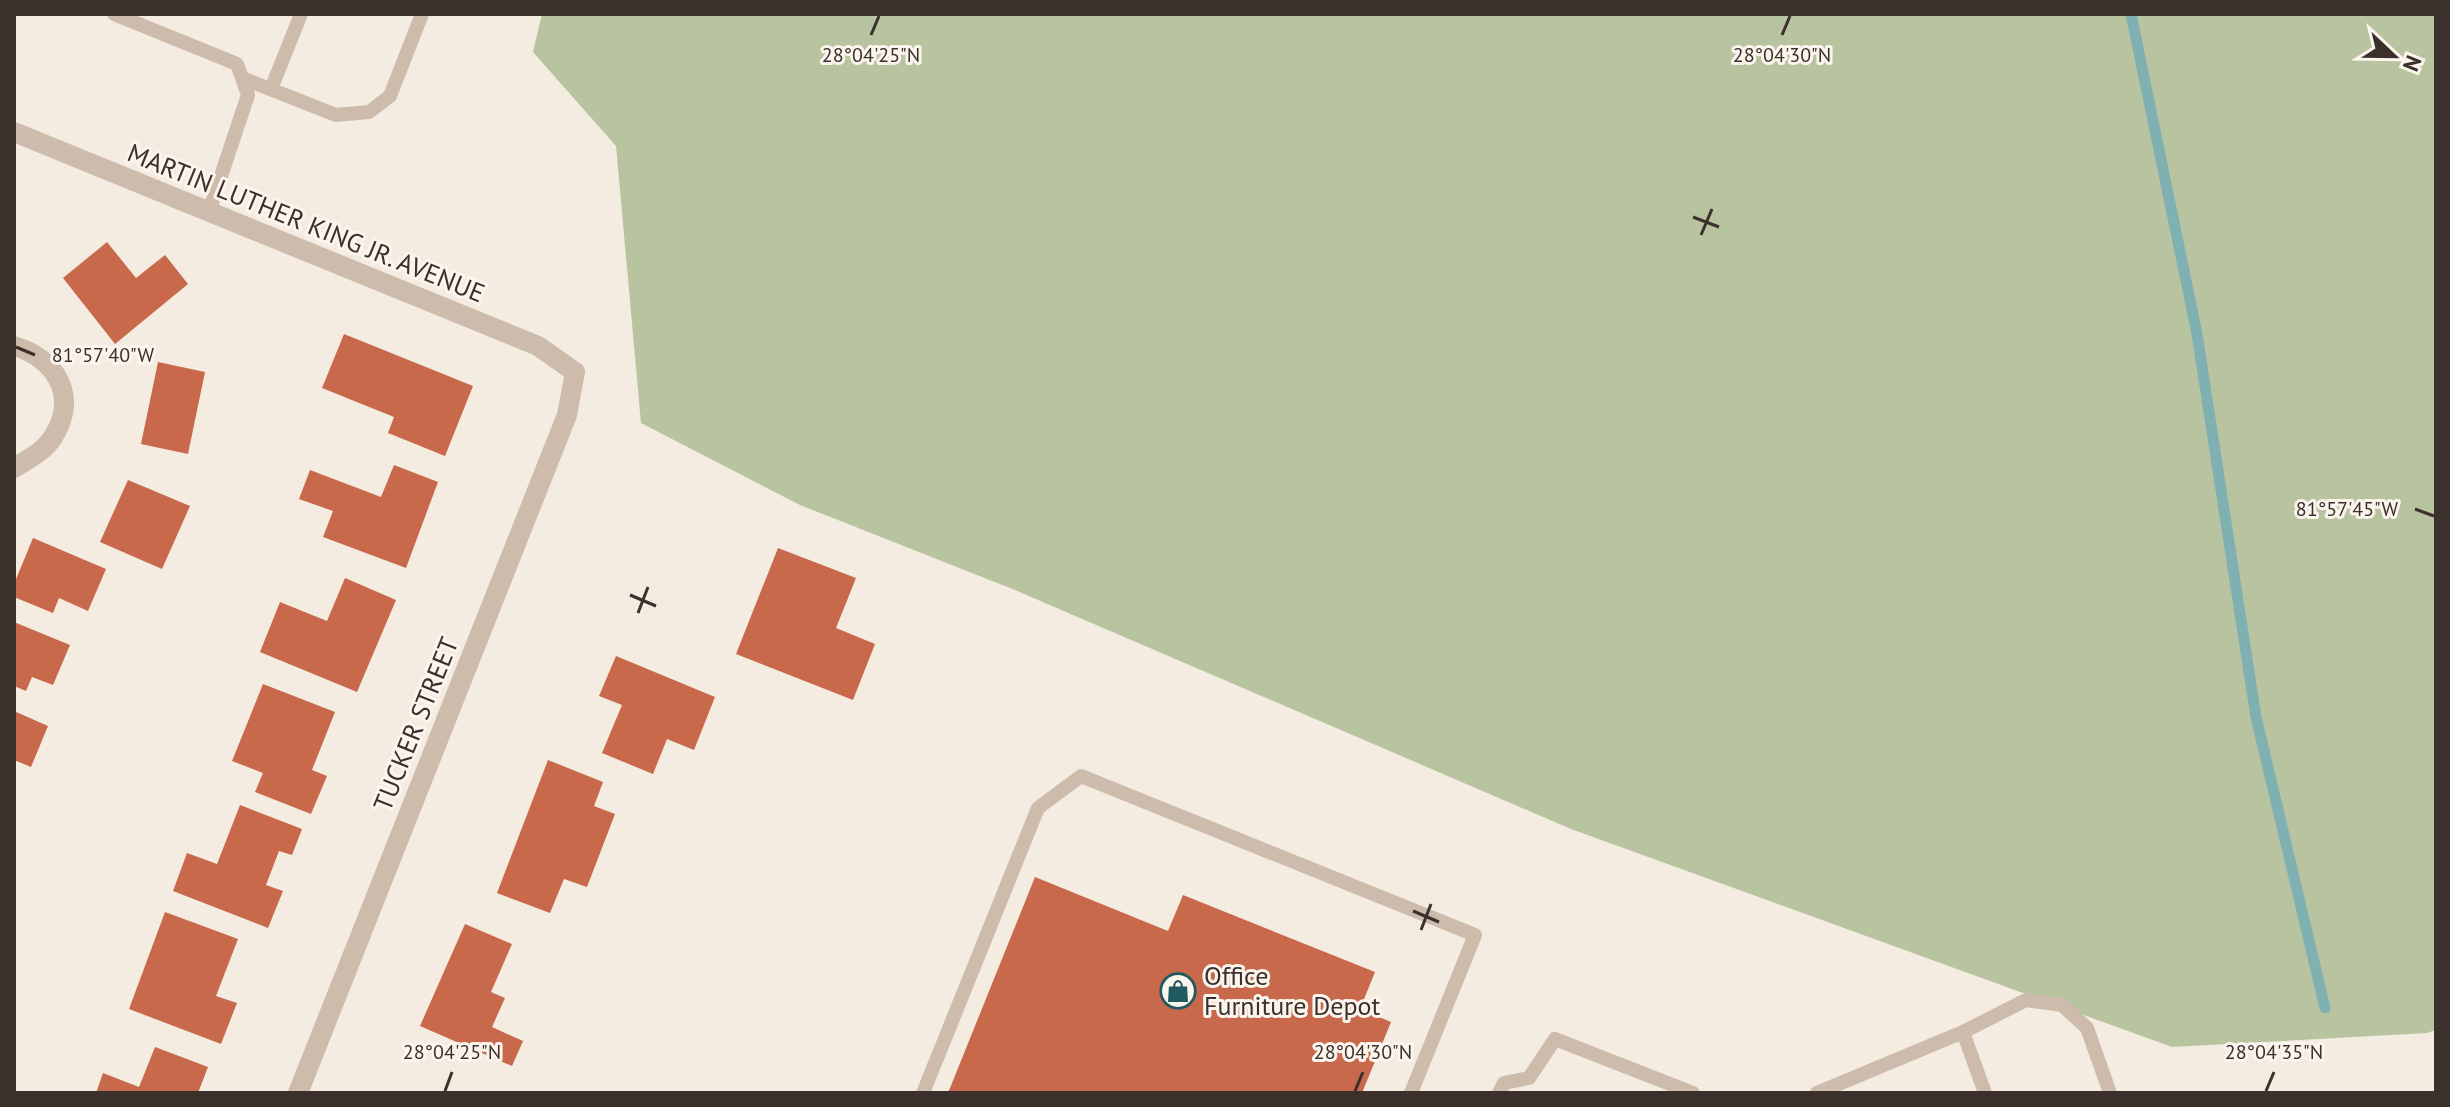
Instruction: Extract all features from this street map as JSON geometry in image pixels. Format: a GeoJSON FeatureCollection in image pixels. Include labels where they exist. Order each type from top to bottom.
{"type":"FeatureCollection","features":[{"type":"Feature","properties":{"kind":"street","name":"MARTIN LUTHER KING JR. AVENUE"},"geometry":{"type":"LineString","coordinates":[[14,132],[538,346],[575,372]]}},
{"type":"Feature","properties":{"kind":"street"},"geometry":{"type":"LineString","coordinates":[[14,346],[32,351],[49,364],[60,380],[64,397],[61,418],[53,437],[40,452],[14,468]]}},
{"type":"Feature","properties":{"kind":"street","name":"TUCKER STREET"},"geometry":{"type":"LineString","coordinates":[[298,1093],[567,415],[575,372]]}},
{"type":"Feature","properties":{"kind":"lane"},"geometry":{"type":"LineString","coordinates":[[114,14],[237,64],[248,95],[209,212]]}},
{"type":"Feature","properties":{"kind":"lane"},"geometry":{"type":"LineString","coordinates":[[242,78],[336,115],[369,112],[390,96],[422,14]]}},
{"type":"Feature","properties":{"kind":"lane"},"geometry":{"type":"LineString","coordinates":[[271,89],[297,15]]}},
{"type":"Feature","properties":{"kind":"lane"},"geometry":{"type":"LineString","coordinates":[[923,1093],[1038,808],[1081,776],[1475,935],[1411,1093]]}},
{"type":"Feature","properties":{"kind":"lane"},"geometry":{"type":"LineString","coordinates":[[1817,1093],[1963,1032],[2026,1000],[2062,1005],[2087,1028],[2110,1093]]}},
{"type":"Feature","properties":{"kind":"lane"},"geometry":{"type":"LineString","coordinates":[[1963,1032],[1985,1093]]}},
{"type":"Feature","properties":{"kind":"lane"},"geometry":{"type":"LineString","coordinates":[[1499,1093],[1504,1083],[1529,1078],[1555,1039],[1693,1093]]}},
{"type":"Feature","properties":{"kind":"green space"},"geometry":{"type":"Polygon","coordinates":[[[542,14],[2436,14],[2436,1030],[2427,1033],[2172,1047],[1571,829],[1015,590],[800,505],[641,423],[616,146],[533,52],[542,14]]]}},
{"type":"Feature","properties":{"kind":"building"},"geometry":{"type":"Polygon","coordinates":[[[107,242],[136,278],[165,255],[188,284],[115,344],[63,278],[107,242]]]}},
{"type":"Feature","properties":{"kind":"building"},"geometry":{"type":"Polygon","coordinates":[[[344,334],[473,386],[445,456],[388,433],[394,417],[322,388],[344,334]]]}},
{"type":"Feature","properties":{"kind":"building"},"geometry":{"type":"Polygon","coordinates":[[[158,362],[205,372],[188,454],[141,444],[158,362]]]}},
{"type":"Feature","properties":{"kind":"building"},"geometry":{"type":"Polygon","coordinates":[[[394,465],[438,482],[406,568],[323,537],[333,511],[299,499],[310,470],[381,497],[394,465]]]}},
{"type":"Feature","properties":{"kind":"building"},"geometry":{"type":"Polygon","coordinates":[[[128,480],[190,506],[162,569],[100,542],[128,480]]]}},
{"type":"Feature","properties":{"kind":"building"},"geometry":{"type":"Polygon","coordinates":[[[33,538],[106,569],[88,611],[59,598],[53,613],[14,597],[14,584],[33,538]]]}},
{"type":"Feature","properties":{"kind":"building"},"geometry":{"type":"Polygon","coordinates":[[[778,548],[856,578],[836,628],[875,644],[853,700],[736,654],[778,548]]]}},
{"type":"Feature","properties":{"kind":"building"},"geometry":{"type":"Polygon","coordinates":[[[345,578],[396,600],[357,692],[260,652],[280,602],[327,621],[345,578]]]}},
{"type":"Feature","properties":{"kind":"building"},"geometry":{"type":"Polygon","coordinates":[[[14,622],[70,645],[53,685],[32,677],[26,691],[14,686],[14,622]]]}},
{"type":"Feature","properties":{"kind":"building"},"geometry":{"type":"Polygon","coordinates":[[[616,656],[715,697],[694,750],[667,739],[653,774],[602,753],[622,705],[599,696],[616,656]]]}},
{"type":"Feature","properties":{"kind":"building"},"geometry":{"type":"Polygon","coordinates":[[[263,684],[335,712],[312,770],[327,776],[311,814],[255,792],[263,773],[232,761],[263,684]]]}},
{"type":"Feature","properties":{"kind":"building"},"geometry":{"type":"Polygon","coordinates":[[[14,711],[48,726],[31,767],[14,760],[14,711]]]}},
{"type":"Feature","properties":{"kind":"building"},"geometry":{"type":"Polygon","coordinates":[[[548,760],[603,782],[594,806],[615,814],[587,887],[564,879],[550,913],[497,893],[548,760]]]}},
{"type":"Feature","properties":{"kind":"building"},"geometry":{"type":"Polygon","coordinates":[[[240,805],[302,829],[292,855],[279,851],[266,885],[283,891],[268,928],[173,891],[187,853],[217,864],[240,805]]]}},
{"type":"Feature","properties":{"kind":"building","name":"Office Furniture Depot"},"geometry":{"type":"Polygon","coordinates":[[[1035,877],[1168,931],[1183,895],[1375,972],[1360,1009],[1391,1022],[1362,1093],[948,1093],[1035,877]]]}},
{"type":"Feature","properties":{"kind":"building"},"geometry":{"type":"Polygon","coordinates":[[[165,912],[238,939],[216,996],[237,1003],[221,1044],[129,1009],[165,912]]]}},
{"type":"Feature","properties":{"kind":"building"},"geometry":{"type":"Polygon","coordinates":[[[465,924],[512,944],[491,992],[505,998],[492,1027],[523,1041],[512,1066],[420,1026],[465,924]]]}},
{"type":"Feature","properties":{"kind":"building"},"geometry":{"type":"Polygon","coordinates":[[[155,1047],[208,1067],[198,1093],[96,1093],[103,1073],[139,1087],[155,1047]]]}},
{"type":"Feature","properties":{"kind":"waterway"},"geometry":{"type":"LineString","coordinates":[[2131,14],[2197,334],[2256,717],[2325,1008]]}},
{"type":"Feature","properties":{"kind":"place","name":"Office Furniture Depot"},"geometry":{"type":"Point","coordinates":[1178,991]}}]}
